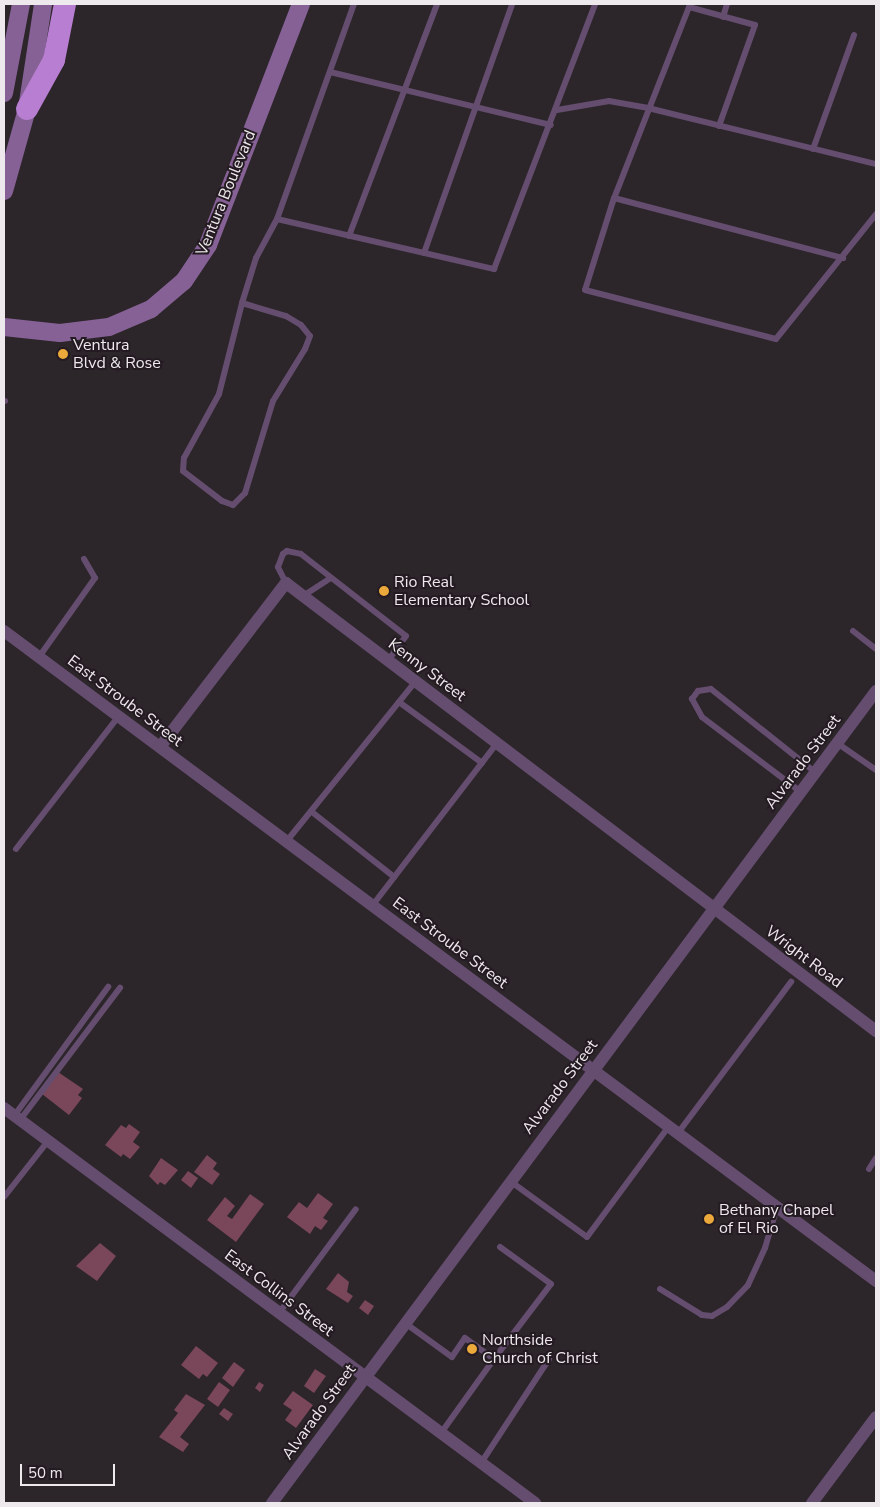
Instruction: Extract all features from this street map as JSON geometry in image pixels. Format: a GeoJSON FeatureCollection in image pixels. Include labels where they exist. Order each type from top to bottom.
{"type":"FeatureCollection","features":[{"type":"Feature","properties":{"kind":"highway"},"geometry":{"type":"LineString","coordinates":[[27,109],[54,60],[65,4]]}},
{"type":"Feature","properties":{"kind":"street"},"geometry":{"type":"LineString","coordinates":[[4,93],[21,4]]}},
{"type":"Feature","properties":{"kind":"street"},"geometry":{"type":"LineString","coordinates":[[4,191],[27,109],[43,4]]}},
{"type":"Feature","properties":{"kind":"street","name":"Ventura Boulevard"},"geometry":{"type":"LineString","coordinates":[[4,327],[60,333],[109,327],[151,309],[184,281],[208,245],[301,4]]}},
{"type":"Feature","properties":{"kind":"street"},"geometry":{"type":"LineString","coordinates":[[160,747],[286,583]]}},
{"type":"Feature","properties":{"kind":"street","name":"Kenny Street"},"geometry":{"type":"LineString","coordinates":[[286,583],[714,908]]}},
{"type":"Feature","properties":{"kind":"street","name":"East Stroube Street"},"geometry":{"type":"LineString","coordinates":[[4,631],[876,1280]]}},
{"type":"Feature","properties":{"kind":"street","name":"Alvarado Street"},"geometry":{"type":"LineString","coordinates":[[272,1503],[404,1323],[876,691]]}},
{"type":"Feature","properties":{"kind":"street","name":"Wright Road"},"geometry":{"type":"LineString","coordinates":[[714,908],[876,1032]]}},
{"type":"Feature","properties":{"kind":"street","name":"East Collins Street"},"geometry":{"type":"LineString","coordinates":[[4,1108],[535,1503]]}},
{"type":"Feature","properties":{"kind":"street"},"geometry":{"type":"LineString","coordinates":[[812,1503],[876,1418]]}},
{"type":"Feature","properties":{"kind":"lane"},"geometry":{"type":"LineString","coordinates":[[242,303],[286,316],[301,324],[310,336],[306,349],[273,401],[245,493],[233,504],[222,501],[183,471],[184,458],[218,394],[242,303],[256,258],[277,219],[354,4]]}},
{"type":"Feature","properties":{"kind":"lane"},"geometry":{"type":"LineString","coordinates":[[349,236],[406,90],[437,4]]}},
{"type":"Feature","properties":{"kind":"lane"},"geometry":{"type":"LineString","coordinates":[[424,253],[474,107],[512,4]]}},
{"type":"Feature","properties":{"kind":"lane"},"geometry":{"type":"LineString","coordinates":[[277,219],[494,269],[557,110],[595,4]]}},
{"type":"Feature","properties":{"kind":"lane"},"geometry":{"type":"LineString","coordinates":[[724,17],[728,4]]}},
{"type":"Feature","properties":{"kind":"lane"},"geometry":{"type":"LineString","coordinates":[[719,126],[755,25],[689,8],[614,198],[585,290],[776,339],[843,258],[876,214]]}},
{"type":"Feature","properties":{"kind":"lane"},"geometry":{"type":"LineString","coordinates":[[814,149],[854,35]]}},
{"type":"Feature","properties":{"kind":"lane"},"geometry":{"type":"LineString","coordinates":[[330,72],[551,125]]}},
{"type":"Feature","properties":{"kind":"lane"},"geometry":{"type":"LineString","coordinates":[[557,110],[609,101],[648,108],[876,164]]}},
{"type":"Feature","properties":{"kind":"lane"},"geometry":{"type":"LineString","coordinates":[[614,198],[843,258]]}},
{"type":"Feature","properties":{"kind":"lane"},"geometry":{"type":"LineString","coordinates":[[286,583],[278,566],[287,551],[301,554],[406,636],[388,662]]}},
{"type":"Feature","properties":{"kind":"lane"},"geometry":{"type":"LineString","coordinates":[[39,657],[96,578],[84,559]]}},
{"type":"Feature","properties":{"kind":"lane"},"geometry":{"type":"LineString","coordinates":[[303,596],[331,578]]}},
{"type":"Feature","properties":{"kind":"lane"},"geometry":{"type":"LineString","coordinates":[[853,631],[876,650]]}},
{"type":"Feature","properties":{"kind":"lane"},"geometry":{"type":"LineString","coordinates":[[286,842],[415,682]]}},
{"type":"Feature","properties":{"kind":"lane"},"geometry":{"type":"LineString","coordinates":[[801,792],[702,717],[692,699],[698,692],[711,690],[816,772]]}},
{"type":"Feature","properties":{"kind":"lane"},"geometry":{"type":"LineString","coordinates":[[399,702],[482,763]]}},
{"type":"Feature","properties":{"kind":"lane"},"geometry":{"type":"LineString","coordinates":[[16,849],[118,716]]}},
{"type":"Feature","properties":{"kind":"lane"},"geometry":{"type":"LineString","coordinates":[[372,906],[497,743]]}},
{"type":"Feature","properties":{"kind":"lane"},"geometry":{"type":"LineString","coordinates":[[837,743],[876,770]]}},
{"type":"Feature","properties":{"kind":"lane"},"geometry":{"type":"LineString","coordinates":[[312,812],[394,877]]}},
{"type":"Feature","properties":{"kind":"lane"},"geometry":{"type":"LineString","coordinates":[[510,1181],[587,1237],[791,982]]}},
{"type":"Feature","properties":{"kind":"lane"},"geometry":{"type":"LineString","coordinates":[[17,1118],[108,987]]}},
{"type":"Feature","properties":{"kind":"lane"},"geometry":{"type":"LineString","coordinates":[[17,1118],[120,988]]}},
{"type":"Feature","properties":{"kind":"lane"},"geometry":{"type":"LineString","coordinates":[[4,1197],[48,1141]]}},
{"type":"Feature","properties":{"kind":"lane"},"geometry":{"type":"LineString","coordinates":[[869,1169],[876,1158]]}},
{"type":"Feature","properties":{"kind":"lane"},"geometry":{"type":"LineString","coordinates":[[660,1289],[702,1315],[712,1316],[727,1307],[748,1285],[765,1248],[777,1206]]}},
{"type":"Feature","properties":{"kind":"lane"},"geometry":{"type":"LineString","coordinates":[[279,1313],[356,1209]]}},
{"type":"Feature","properties":{"kind":"lane"},"geometry":{"type":"LineString","coordinates":[[441,1433],[551,1284],[500,1247]]}},
{"type":"Feature","properties":{"kind":"lane"},"geometry":{"type":"LineString","coordinates":[[404,1323],[452,1357],[466,1338],[494,1359]]}},
{"type":"Feature","properties":{"kind":"lane"},"geometry":{"type":"LineString","coordinates":[[481,1463],[549,1359]]}},
{"type":"Feature","properties":{"kind":"building"},"geometry":{"type":"Polygon","coordinates":[[[58,1072],[83,1089],[78,1095],[82,1098],[69,1115],[42,1094],[58,1072]]]}},
{"type":"Feature","properties":{"kind":"building"},"geometry":{"type":"Polygon","coordinates":[[[129,1124],[140,1132],[133,1142],[140,1147],[130,1159],[123,1154],[121,1157],[105,1145],[121,1125],[126,1128],[129,1124]]]}},
{"type":"Feature","properties":{"kind":"building"},"geometry":{"type":"Polygon","coordinates":[[[207,1155],[217,1163],[213,1169],[220,1174],[212,1185],[194,1172],[207,1155]]]}},
{"type":"Feature","properties":{"kind":"building"},"geometry":{"type":"Polygon","coordinates":[[[161,1158],[178,1170],[165,1185],[160,1182],[158,1185],[149,1176],[161,1158]]]}},
{"type":"Feature","properties":{"kind":"building"},"geometry":{"type":"Polygon","coordinates":[[[188,1171],[198,1178],[191,1188],[181,1180],[188,1171]]]}},
{"type":"Feature","properties":{"kind":"building"},"geometry":{"type":"Polygon","coordinates":[[[318,1193],[333,1204],[323,1218],[328,1221],[321,1230],[315,1226],[310,1234],[287,1217],[299,1202],[307,1208],[318,1193]]]}},
{"type":"Feature","properties":{"kind":"building"},"geometry":{"type":"Polygon","coordinates":[[[250,1194],[264,1204],[236,1242],[207,1220],[225,1197],[235,1206],[227,1216],[232,1219],[250,1194]]]}},
{"type":"Feature","properties":{"kind":"building"},"geometry":{"type":"Polygon","coordinates":[[[100,1243],[116,1256],[97,1281],[76,1266],[100,1243]]]}},
{"type":"Feature","properties":{"kind":"building"},"geometry":{"type":"Polygon","coordinates":[[[338,1273],[349,1282],[347,1292],[353,1296],[348,1303],[326,1289],[338,1273]]]}},
{"type":"Feature","properties":{"kind":"building"},"geometry":{"type":"Polygon","coordinates":[[[365,1300],[374,1306],[368,1315],[359,1308],[365,1300]]]}},
{"type":"Feature","properties":{"kind":"building"},"geometry":{"type":"Polygon","coordinates":[[[196,1346],[218,1363],[207,1377],[203,1374],[199,1379],[181,1365],[196,1346]]]}},
{"type":"Feature","properties":{"kind":"building"},"geometry":{"type":"Polygon","coordinates":[[[234,1362],[245,1370],[233,1387],[222,1378],[234,1362]]]}},
{"type":"Feature","properties":{"kind":"building"},"geometry":{"type":"Polygon","coordinates":[[[315,1369],[326,1376],[314,1393],[304,1386],[315,1369]]]}},
{"type":"Feature","properties":{"kind":"building"},"geometry":{"type":"Polygon","coordinates":[[[219,1382],[230,1390],[218,1407],[207,1399],[219,1382]]]}},
{"type":"Feature","properties":{"kind":"building"},"geometry":{"type":"Polygon","coordinates":[[[259,1382],[264,1385],[260,1392],[255,1388],[259,1382]]]}},
{"type":"Feature","properties":{"kind":"building"},"geometry":{"type":"Polygon","coordinates":[[[293,1391],[313,1405],[296,1428],[285,1420],[292,1410],[283,1404],[293,1391]]]}},
{"type":"Feature","properties":{"kind":"building"},"geometry":{"type":"Polygon","coordinates":[[[186,1394],[205,1405],[180,1437],[189,1444],[183,1452],[159,1437],[178,1413],[174,1410],[186,1394]]]}},
{"type":"Feature","properties":{"kind":"building"},"geometry":{"type":"Polygon","coordinates":[[[224,1408],[233,1414],[228,1421],[219,1414],[224,1408]]]}},
{"type":"Feature","properties":{"kind":"place","name":"Ventura Blvd & Rose"},"geometry":{"type":"Point","coordinates":[63,354]}},
{"type":"Feature","properties":{"kind":"place","name":"Rio Real Elementary School"},"geometry":{"type":"Point","coordinates":[384,591]}},
{"type":"Feature","properties":{"kind":"place","name":"Bethany Chapel of El Rio"},"geometry":{"type":"Point","coordinates":[709,1219]}},
{"type":"Feature","properties":{"kind":"place","name":"Northside Church of Christ"},"geometry":{"type":"Point","coordinates":[472,1349]}}]}
